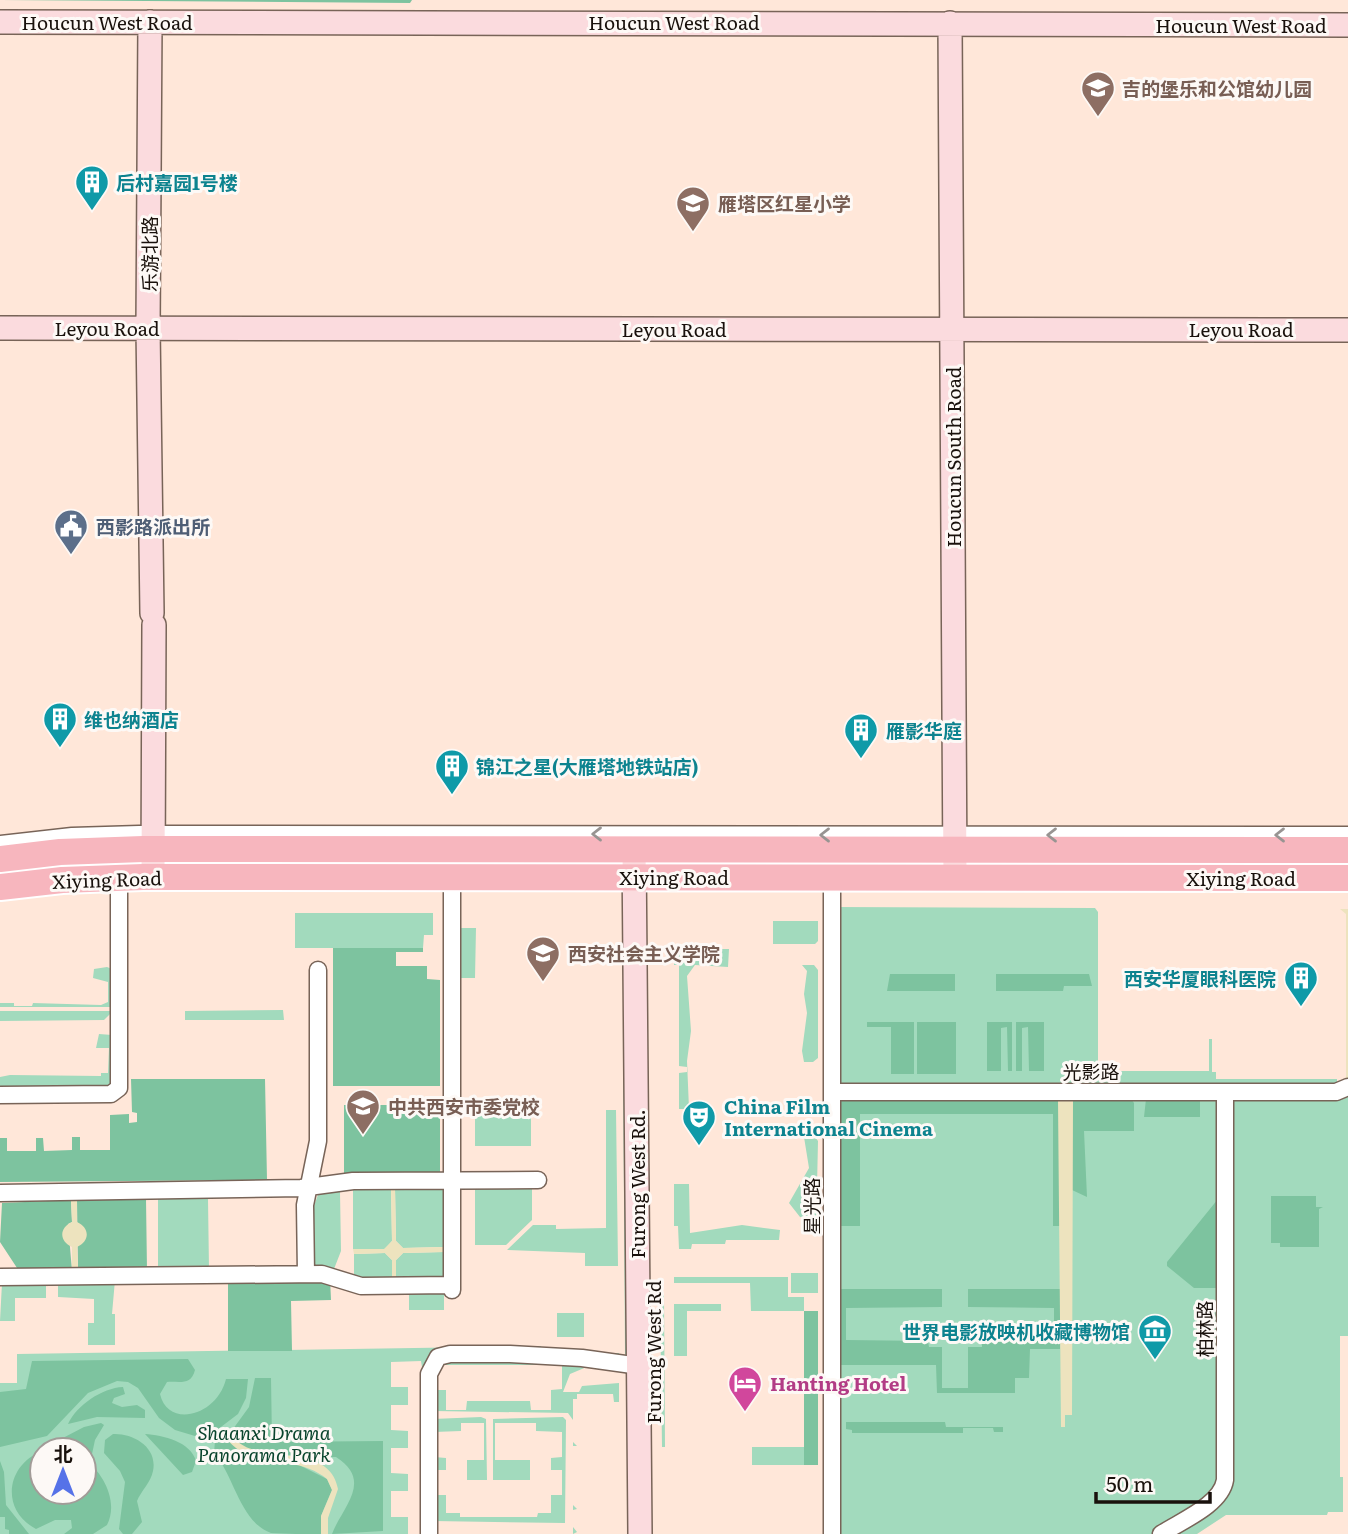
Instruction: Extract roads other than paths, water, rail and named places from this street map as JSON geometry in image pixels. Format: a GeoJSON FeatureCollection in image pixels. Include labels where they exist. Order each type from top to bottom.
{"type":"FeatureCollection","features":[{"type":"Feature","properties":{"kind":"main road","name":"Xiying Road"},"geometry":{"type":"LineString","coordinates":[[0,859],[153,842],[955,843],[1348,850]]}},
{"type":"Feature","properties":{"kind":"main road","name":"Xiying Road"},"geometry":{"type":"LineString","coordinates":[[0,887],[62,880],[153,877],[452,883],[832,884],[1348,878]]}},
{"type":"Feature","properties":{"kind":"street","name":"Houcun West Road"},"geometry":{"type":"LineString","coordinates":[[0,22],[150,22],[466,11],[950,23],[1348,26]]}},
{"type":"Feature","properties":{"kind":"street","name":"乐游北路"},"geometry":{"type":"LineString","coordinates":[[150,22],[148,328],[153,619],[153,877]]}},
{"type":"Feature","properties":{"kind":"street","name":"Houcun South Road"},"geometry":{"type":"LineString","coordinates":[[950,23],[955,884]]}},
{"type":"Feature","properties":{"kind":"street","name":"Leyou Road"},"geometry":{"type":"LineString","coordinates":[[0,328],[1348,330]]}},
{"type":"Feature","properties":{"kind":"street"},"geometry":{"type":"LineString","coordinates":[[955,843],[1348,835]]}},
{"type":"Feature","properties":{"kind":"street"},"geometry":{"type":"LineString","coordinates":[[0,844],[72,836],[153,842]]}},
{"type":"Feature","properties":{"kind":"street","name":"Furong West Rd"},"geometry":{"type":"LineString","coordinates":[[642,842],[646,1368],[655,1534]]}},
{"type":"Feature","properties":{"kind":"street"},"geometry":{"type":"LineString","coordinates":[[0,899],[119,890],[452,883],[452,1287],[361,1286],[332,1275],[306,1274],[0,1277]]}},
{"type":"Feature","properties":{"kind":"street","name":"星光路"},"geometry":{"type":"LineString","coordinates":[[832,884],[832,1534]]}},
{"type":"Feature","properties":{"kind":"street"},"geometry":{"type":"LineString","coordinates":[[955,884],[1348,890]]}},
{"type":"Feature","properties":{"kind":"street"},"geometry":{"type":"LineString","coordinates":[[0,1095],[111,1094],[119,1088],[119,890]]}},
{"type":"Feature","properties":{"kind":"street"},"geometry":{"type":"LineString","coordinates":[[306,1274],[308,1188],[318,1141],[318,970]]}},
{"type":"Feature","properties":{"kind":"street","name":"光影路"},"geometry":{"type":"LineString","coordinates":[[832,1092],[1336,1092],[1348,1087]]}},
{"type":"Feature","properties":{"kind":"street","name":"柏林路"},"geometry":{"type":"LineString","coordinates":[[1161,1534],[1215,1499],[1225,1480],[1225,1092]]}},
{"type":"Feature","properties":{"kind":"street"},"geometry":{"type":"LineString","coordinates":[[0,1193],[308,1188],[353,1181],[538,1180]]}},
{"type":"Feature","properties":{"kind":"street"},"geometry":{"type":"LineString","coordinates":[[429,1534],[429,1374],[438,1357],[450,1354],[510,1354],[616,1362],[646,1368],[640,1534]]}},
{"type":"Feature","properties":{"kind":"place","name":"吉的堡乐和公馆幼儿园"},"geometry":{"type":"Point","coordinates":[1098,118]}},
{"type":"Feature","properties":{"kind":"place","name":"后村嘉园1号楼"},"geometry":{"type":"Point","coordinates":[92,212]}},
{"type":"Feature","properties":{"kind":"place","name":"雁塔区红星小学"},"geometry":{"type":"Point","coordinates":[693,233]}},
{"type":"Feature","properties":{"kind":"place","name":"西影路派出所"},"geometry":{"type":"Point","coordinates":[71,556]}},
{"type":"Feature","properties":{"kind":"place","name":"维也纳酒店"},"geometry":{"type":"Point","coordinates":[60,749]}},
{"type":"Feature","properties":{"kind":"place","name":"雁影华庭"},"geometry":{"type":"Point","coordinates":[861,760]}},
{"type":"Feature","properties":{"kind":"place","name":"锦江之星(大雁塔地铁站店)"},"geometry":{"type":"Point","coordinates":[452,796]}},
{"type":"Feature","properties":{"kind":"place","name":"西安社会主义学院"},"geometry":{"type":"Point","coordinates":[543,983]}},
{"type":"Feature","properties":{"kind":"place","name":"西安华厦眼科医院"},"geometry":{"type":"Point","coordinates":[1301,1008]}},
{"type":"Feature","properties":{"kind":"place","name":"中共西安市委党校"},"geometry":{"type":"Point","coordinates":[363,1136]}},
{"type":"Feature","properties":{"kind":"place","name":"China Film International Cinema"},"geometry":{"type":"Point","coordinates":[699,1147]}},
{"type":"Feature","properties":{"kind":"place","name":"世界电影放映机收藏博物馆"},"geometry":{"type":"Point","coordinates":[1155,1361]}},
{"type":"Feature","properties":{"kind":"place","name":"Hanting Hotel"},"geometry":{"type":"Point","coordinates":[745,1413]}},
{"type":"Feature","properties":{"kind":"park label","name":"Shaanxi Drama Panorama Park"},"geometry":{"type":"Point","coordinates":[264,1443]}}]}
